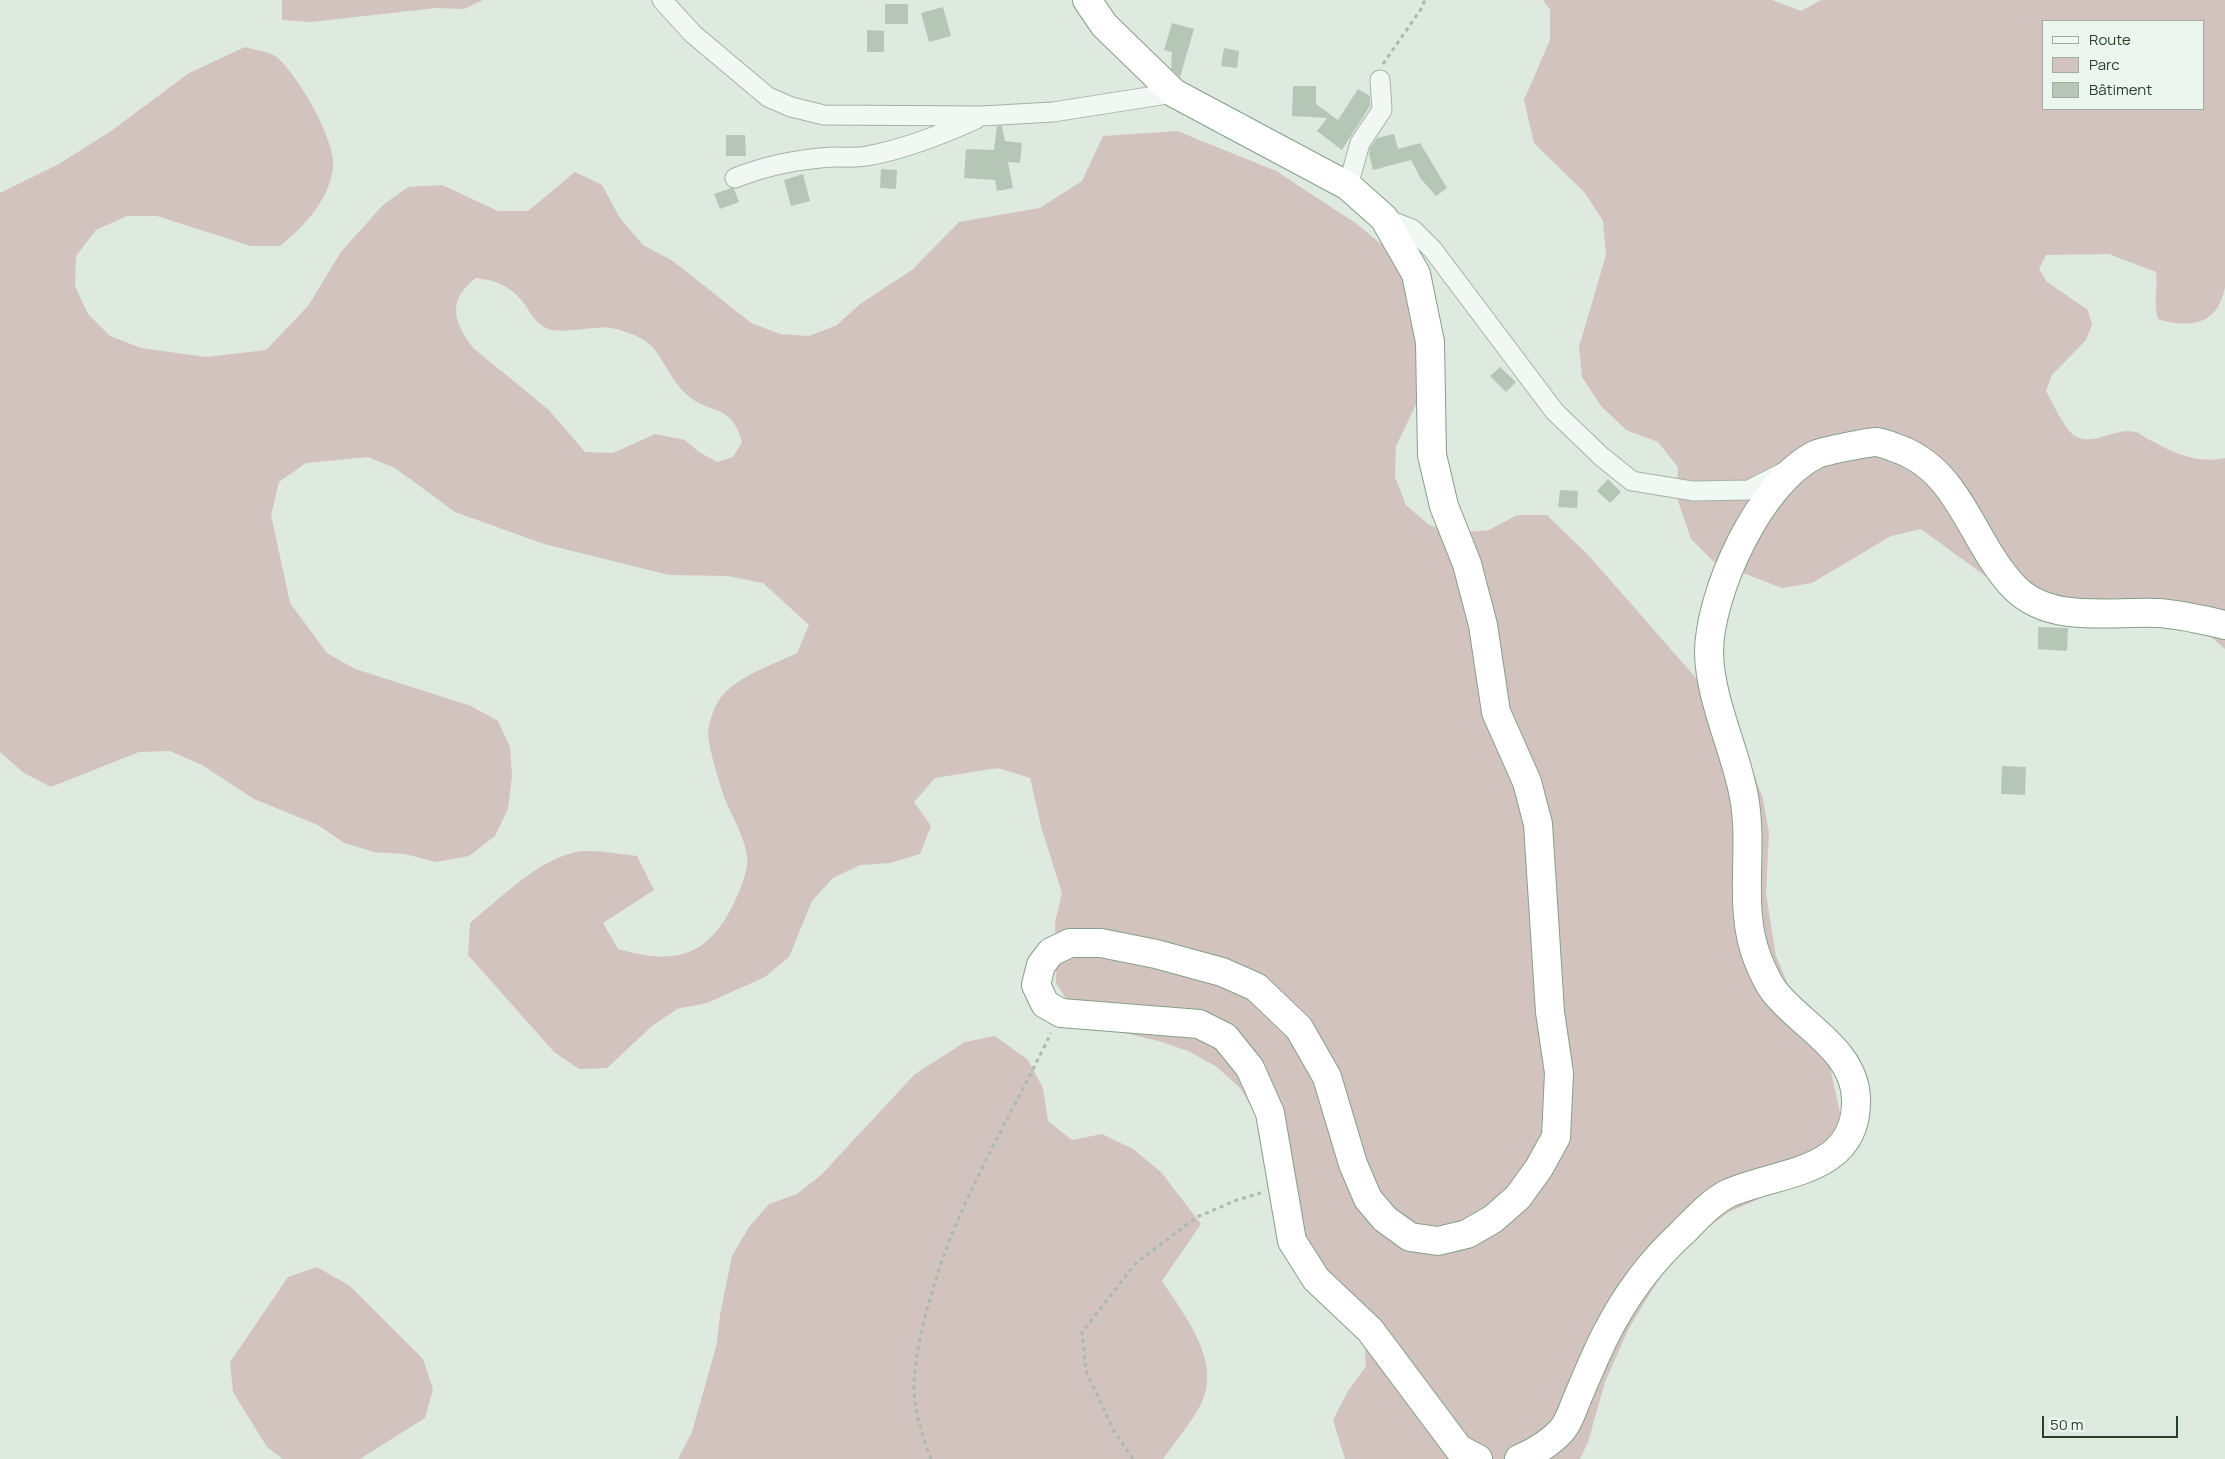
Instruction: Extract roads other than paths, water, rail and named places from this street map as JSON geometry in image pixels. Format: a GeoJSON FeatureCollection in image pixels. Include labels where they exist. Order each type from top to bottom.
{"type":"FeatureCollection","features":[{"type":"Feature","properties":{"kind":"highway"},"geometry":{"type":"LineString","coordinates":[[1087,0],[1104,25],[1174,93],[1348,186],[1384,218],[1416,274],[1430,342],[1432,455],[1444,506],[1467,564],[1483,625],[1496,712],[1527,782],[1538,824],[1550,1012],[1559,1073],[1556,1137],[1539,1168],[1518,1197],[1493,1218],[1467,1234],[1438,1241],[1410,1237],[1385,1219],[1368,1199],[1353,1164],[1327,1077],[1299,1028],[1256,987],[1222,972],[1156,954],[1101,943],[1070,943],[1051,952],[1041,965],[1036,985],[1044,1004],[1061,1013],[1199,1024],[1225,1037],[1250,1068],[1270,1112],[1281,1187],[1292,1242],[1316,1279],[1370,1330],[1459,1449],[1478,1459]]}},
{"type":"Feature","properties":{"kind":"highway"},"geometry":{"type":"LineString","coordinates":[[1519,1459],[1542,1448],[1564,1428],[1605,1336],[1626,1300],[1654,1259],[1724,1195],[1764,1181],[1799,1173],[1826,1161],[1843,1144],[1853,1122],[1856,1099],[1852,1073],[1832,1048],[1773,990],[1758,959],[1748,922],[1745,798],[1718,702],[1709,655],[1715,606],[1742,537],[1782,480],[1818,454],[1878,442],[1906,451],[1931,465],[1956,497],[1994,560],[2016,589],[2042,606],[2118,614],[2155,613],[2190,617],[2225,625]]}},
{"type":"Feature","properties":{"kind":"street"},"geometry":{"type":"LineString","coordinates":[[662,0],[693,34],[768,98],[791,107],[824,115],[982,116],[1053,112],[1174,93]]}},
{"type":"Feature","properties":{"kind":"street"},"geometry":{"type":"LineString","coordinates":[[1348,186],[1360,143],[1382,110],[1380,80]]}},
{"type":"Feature","properties":{"kind":"street"},"geometry":{"type":"LineString","coordinates":[[735,178],[754,170],[790,163],[875,154],[932,140],[982,116]]}},
{"type":"Feature","properties":{"kind":"street"},"geometry":{"type":"LineString","coordinates":[[1384,218],[1412,229],[1433,250],[1555,412],[1602,458],[1632,481],[1693,491],[1749,490],[1818,454]]}}]}
